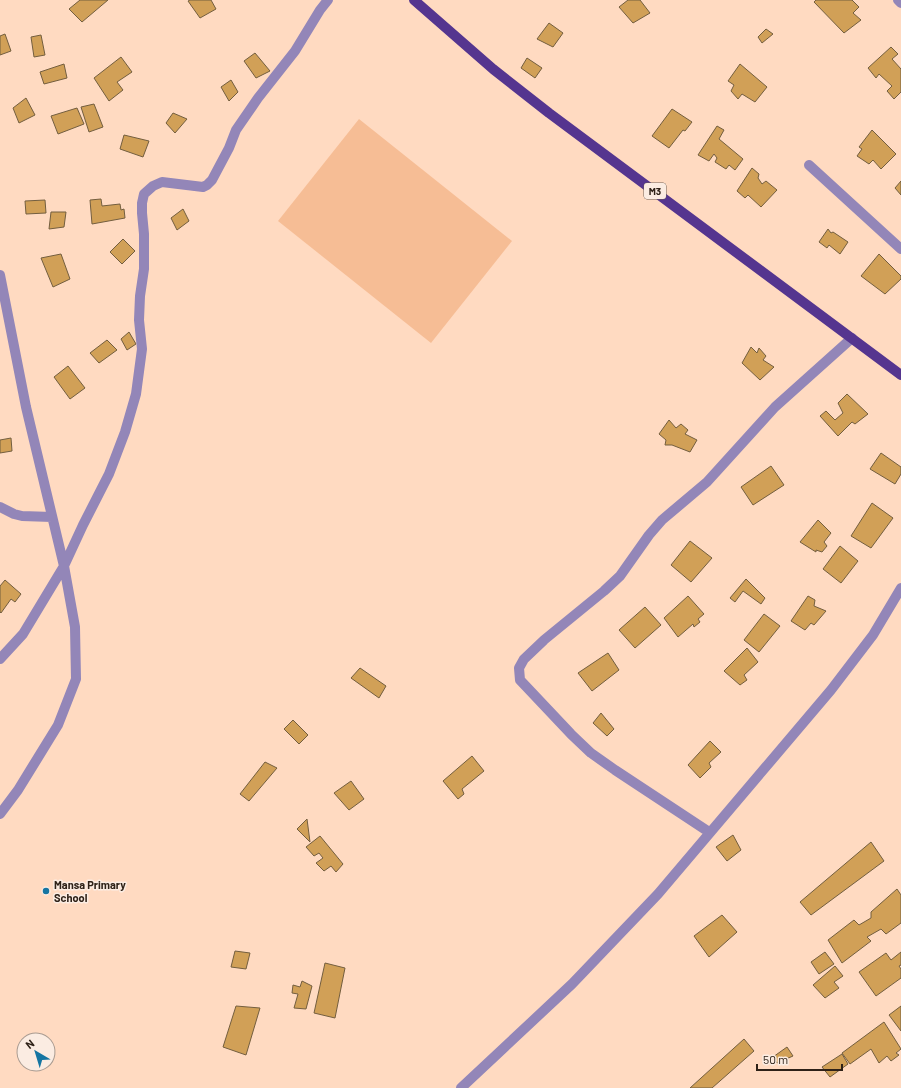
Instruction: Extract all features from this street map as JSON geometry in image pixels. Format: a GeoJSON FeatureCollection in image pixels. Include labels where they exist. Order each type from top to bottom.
{"type":"FeatureCollection","features":[{"type":"Feature","properties":{"kind":"main road","name":"M3"},"geometry":{"type":"LineString","coordinates":[[414,0],[493,69],[537,103],[901,375]]}},
{"type":"Feature","properties":{"kind":"street"},"geometry":{"type":"LineString","coordinates":[[0,659],[22,634],[64,566],[109,474],[125,432],[136,394],[142,349],[139,320],[140,296],[144,269],[142,203],[144,194],[153,186],[162,182],[203,187],[212,180],[236,130],[258,98],[295,51],[320,10],[328,0]]}},
{"type":"Feature","properties":{"kind":"street"},"geometry":{"type":"LineString","coordinates":[[898,0],[901,3]]}},
{"type":"Feature","properties":{"kind":"street"},"geometry":{"type":"LineString","coordinates":[[810,165],[901,249]]}},
{"type":"Feature","properties":{"kind":"street"},"geometry":{"type":"LineString","coordinates":[[0,275],[26,407],[64,566],[75,627],[76,680],[58,725],[18,790],[0,814]]}},
{"type":"Feature","properties":{"kind":"street"},"geometry":{"type":"LineString","coordinates":[[709,832],[591,753],[520,680],[518,668],[524,659],[544,640],[620,576],[662,520],[708,482],[775,407],[852,338]]}},
{"type":"Feature","properties":{"kind":"street"},"geometry":{"type":"LineString","coordinates":[[0,507],[22,516],[52,517]]}},
{"type":"Feature","properties":{"kind":"street"},"geometry":{"type":"LineString","coordinates":[[461,1088],[572,984],[658,894],[830,690],[873,635],[901,588]]}},
{"type":"Feature","properties":{"kind":"shaded area"},"geometry":{"type":"Polygon","coordinates":[[[359,119],[512,241],[431,343],[278,221],[359,119]]]}},
{"type":"Feature","properties":{"kind":"building"},"geometry":{"type":"Polygon","coordinates":[[[80,0],[108,0],[82,22],[69,9],[80,0]]]}},
{"type":"Feature","properties":{"kind":"building"},"geometry":{"type":"Polygon","coordinates":[[[211,0],[216,9],[200,18],[188,1],[211,0]]]}},
{"type":"Feature","properties":{"kind":"building"},"geometry":{"type":"Polygon","coordinates":[[[628,0],[640,0],[650,13],[633,23],[619,7],[628,0]]]}},
{"type":"Feature","properties":{"kind":"building"},"geometry":{"type":"Polygon","coordinates":[[[816,0],[852,0],[859,7],[853,13],[861,20],[844,33],[814,2],[816,0]]]}},
{"type":"Feature","properties":{"kind":"building"},"geometry":{"type":"Polygon","coordinates":[[[549,23],[563,33],[553,47],[537,39],[549,23]]]}},
{"type":"Feature","properties":{"kind":"building"},"geometry":{"type":"Polygon","coordinates":[[[766,29],[773,34],[762,43],[758,37],[766,29]]]}},
{"type":"Feature","properties":{"kind":"building"},"geometry":{"type":"Polygon","coordinates":[[[5,34],[11,51],[0,55],[0,36],[5,34]]]}},
{"type":"Feature","properties":{"kind":"building"},"geometry":{"type":"Polygon","coordinates":[[[41,35],[45,55],[34,57],[31,37],[41,35]]]}},
{"type":"Feature","properties":{"kind":"building"},"geometry":{"type":"Polygon","coordinates":[[[891,47],[898,54],[892,59],[901,69],[901,92],[894,99],[887,91],[892,86],[879,74],[876,78],[868,68],[891,47]]]}},
{"type":"Feature","properties":{"kind":"building"},"geometry":{"type":"Polygon","coordinates":[[[255,53],[270,71],[256,78],[244,61],[255,53]]]}},
{"type":"Feature","properties":{"kind":"building"},"geometry":{"type":"Polygon","coordinates":[[[121,57],[132,72],[117,82],[123,90],[109,101],[94,78],[121,57]]]}},
{"type":"Feature","properties":{"kind":"building"},"geometry":{"type":"Polygon","coordinates":[[[527,58],[542,68],[535,78],[521,68],[527,58]]]}},
{"type":"Feature","properties":{"kind":"building"},"geometry":{"type":"Polygon","coordinates":[[[64,64],[67,78],[44,84],[40,72],[64,64]]]}},
{"type":"Feature","properties":{"kind":"building"},"geometry":{"type":"Polygon","coordinates":[[[740,64],[767,87],[755,102],[742,94],[738,99],[731,91],[734,85],[728,81],[740,64]]]}},
{"type":"Feature","properties":{"kind":"building"},"geometry":{"type":"Polygon","coordinates":[[[231,80],[238,92],[229,101],[221,87],[231,80]]]}},
{"type":"Feature","properties":{"kind":"building"},"geometry":{"type":"Polygon","coordinates":[[[26,98],[35,115],[19,123],[13,108],[26,98]]]}},
{"type":"Feature","properties":{"kind":"building"},"geometry":{"type":"Polygon","coordinates":[[[94,104],[103,127],[89,132],[81,107],[94,104]]]}},
{"type":"Feature","properties":{"kind":"building"},"geometry":{"type":"Polygon","coordinates":[[[77,108],[84,124],[58,134],[51,116],[77,108]]]}},
{"type":"Feature","properties":{"kind":"building"},"geometry":{"type":"Polygon","coordinates":[[[672,109],[692,122],[685,131],[683,130],[669,148],[652,136],[672,109]]]}},
{"type":"Feature","properties":{"kind":"building"},"geometry":{"type":"Polygon","coordinates":[[[173,113],[187,119],[175,133],[166,123],[173,113]]]}},
{"type":"Feature","properties":{"kind":"building"},"geometry":{"type":"Polygon","coordinates":[[[717,126],[724,130],[719,139],[743,159],[735,170],[729,165],[726,169],[715,162],[717,158],[714,154],[709,161],[698,155],[717,126]]]}},
{"type":"Feature","properties":{"kind":"building"},"geometry":{"type":"Polygon","coordinates":[[[872,130],[896,154],[881,169],[873,160],[869,164],[857,156],[862,149],[859,147],[872,130]]]}},
{"type":"Feature","properties":{"kind":"building"},"geometry":{"type":"Polygon","coordinates":[[[124,135],[149,141],[143,157],[120,149],[124,135]]]}},
{"type":"Feature","properties":{"kind":"building"},"geometry":{"type":"Polygon","coordinates":[[[752,168],[759,174],[758,178],[762,184],[766,181],[777,190],[761,207],[748,195],[745,198],[737,191],[752,168]]]}},
{"type":"Feature","properties":{"kind":"building"},"geometry":{"type":"Polygon","coordinates":[[[901,181],[901,195],[895,188],[901,181]]]}},
{"type":"Feature","properties":{"kind":"building"},"geometry":{"type":"Polygon","coordinates":[[[101,199],[102,206],[120,204],[121,210],[124,209],[125,218],[92,224],[90,200],[101,199]]]}},
{"type":"Feature","properties":{"kind":"building"},"geometry":{"type":"Polygon","coordinates":[[[45,200],[46,213],[26,214],[25,201],[45,200]]]}},
{"type":"Feature","properties":{"kind":"building"},"geometry":{"type":"Polygon","coordinates":[[[183,209],[189,221],[177,230],[171,218],[183,209]]]}},
{"type":"Feature","properties":{"kind":"building"},"geometry":{"type":"Polygon","coordinates":[[[51,212],[66,212],[64,227],[49,229],[51,212]]]}},
{"type":"Feature","properties":{"kind":"building"},"geometry":{"type":"Polygon","coordinates":[[[828,229],[831,233],[833,232],[848,242],[840,254],[829,245],[827,248],[819,242],[828,229]]]}},
{"type":"Feature","properties":{"kind":"building"},"geometry":{"type":"Polygon","coordinates":[[[123,239],[135,251],[122,264],[110,252],[123,239]]]}},
{"type":"Feature","properties":{"kind":"building"},"geometry":{"type":"Polygon","coordinates":[[[61,254],[70,279],[53,287],[41,258],[61,254]]]}},
{"type":"Feature","properties":{"kind":"building"},"geometry":{"type":"Polygon","coordinates":[[[879,254],[901,276],[901,279],[885,294],[861,276],[879,254]]]}},
{"type":"Feature","properties":{"kind":"building"},"geometry":{"type":"Polygon","coordinates":[[[129,332],[136,344],[127,350],[121,339],[129,332]]]}},
{"type":"Feature","properties":{"kind":"building"},"geometry":{"type":"Polygon","coordinates":[[[107,340],[117,350],[99,363],[90,353],[107,340]]]}},
{"type":"Feature","properties":{"kind":"building"},"geometry":{"type":"Polygon","coordinates":[[[751,347],[757,353],[759,348],[766,356],[763,360],[774,367],[760,380],[742,363],[751,347]]]}},
{"type":"Feature","properties":{"kind":"building"},"geometry":{"type":"Polygon","coordinates":[[[68,366],[85,388],[70,399],[54,377],[68,366]]]}},
{"type":"Feature","properties":{"kind":"building"},"geometry":{"type":"Polygon","coordinates":[[[847,394],[868,414],[855,424],[852,422],[838,436],[820,416],[826,411],[835,420],[843,413],[838,403],[847,394]]]}},
{"type":"Feature","properties":{"kind":"building"},"geometry":{"type":"Polygon","coordinates":[[[669,420],[676,428],[681,424],[688,430],[685,434],[697,440],[690,452],[672,445],[665,445],[666,440],[659,434],[669,420]]]}},
{"type":"Feature","properties":{"kind":"building"},"geometry":{"type":"Polygon","coordinates":[[[11,438],[12,451],[0,453],[0,440],[11,438]]]}},
{"type":"Feature","properties":{"kind":"building"},"geometry":{"type":"Polygon","coordinates":[[[881,453],[901,467],[901,474],[895,484],[870,469],[881,453]]]}},
{"type":"Feature","properties":{"kind":"building"},"geometry":{"type":"Polygon","coordinates":[[[771,466],[784,485],[753,505],[741,487],[771,466]]]}},
{"type":"Feature","properties":{"kind":"building"},"geometry":{"type":"Polygon","coordinates":[[[872,503],[893,518],[871,548],[851,536],[872,503]]]}},
{"type":"Feature","properties":{"kind":"building"},"geometry":{"type":"Polygon","coordinates":[[[818,520],[831,533],[824,542],[827,546],[822,552],[816,550],[816,552],[800,542],[818,520]]]}},
{"type":"Feature","properties":{"kind":"building"},"geometry":{"type":"Polygon","coordinates":[[[690,541],[712,558],[691,582],[671,565],[690,541]]]}},
{"type":"Feature","properties":{"kind":"building"},"geometry":{"type":"Polygon","coordinates":[[[840,546],[858,561],[841,583],[823,569],[840,546]]]}},
{"type":"Feature","properties":{"kind":"building"},"geometry":{"type":"Polygon","coordinates":[[[746,579],[765,598],[761,604],[743,591],[735,602],[730,598],[746,579]]]}},
{"type":"Feature","properties":{"kind":"building"},"geometry":{"type":"Polygon","coordinates":[[[5,580],[21,594],[15,602],[11,599],[1,613],[0,586],[5,580]]]}},
{"type":"Feature","properties":{"kind":"building"},"geometry":{"type":"Polygon","coordinates":[[[688,596],[704,614],[698,619],[700,622],[694,627],[693,624],[678,637],[664,618],[688,596]]]}},
{"type":"Feature","properties":{"kind":"building"},"geometry":{"type":"Polygon","coordinates":[[[808,596],[815,600],[814,606],[826,611],[814,625],[811,623],[805,630],[791,621],[808,596]]]}},
{"type":"Feature","properties":{"kind":"building"},"geometry":{"type":"Polygon","coordinates":[[[645,607],[661,625],[635,648],[619,630],[645,607]]]}},
{"type":"Feature","properties":{"kind":"building"},"geometry":{"type":"Polygon","coordinates":[[[764,614],[780,626],[759,652],[744,640],[764,614]]]}},
{"type":"Feature","properties":{"kind":"building"},"geometry":{"type":"Polygon","coordinates":[[[747,648],[758,662],[744,675],[747,680],[740,685],[724,671],[747,648]]]}},
{"type":"Feature","properties":{"kind":"building"},"geometry":{"type":"Polygon","coordinates":[[[608,653],[619,670],[592,691],[578,673],[608,653]]]}},
{"type":"Feature","properties":{"kind":"building"},"geometry":{"type":"Polygon","coordinates":[[[360,668],[386,686],[379,698],[351,678],[360,668]]]}},
{"type":"Feature","properties":{"kind":"building"},"geometry":{"type":"Polygon","coordinates":[[[601,713],[614,729],[607,736],[593,723],[601,713]]]}},
{"type":"Feature","properties":{"kind":"building"},"geometry":{"type":"Polygon","coordinates":[[[293,720],[308,735],[299,744],[284,729],[293,720]]]}},
{"type":"Feature","properties":{"kind":"building"},"geometry":{"type":"Polygon","coordinates":[[[710,741],[721,752],[709,763],[711,767],[700,778],[688,765],[710,741]]]}},
{"type":"Feature","properties":{"kind":"building"},"geometry":{"type":"Polygon","coordinates":[[[472,756],[484,771],[462,789],[464,794],[458,799],[443,781],[472,756]]]}},
{"type":"Feature","properties":{"kind":"building"},"geometry":{"type":"Polygon","coordinates":[[[265,762],[277,768],[249,801],[240,794],[265,762]]]}},
{"type":"Feature","properties":{"kind":"building"},"geometry":{"type":"Polygon","coordinates":[[[351,781],[364,799],[349,810],[334,793],[351,781]]]}},
{"type":"Feature","properties":{"kind":"building"},"geometry":{"type":"Polygon","coordinates":[[[307,819],[310,842],[297,829],[307,819]]]}},
{"type":"Feature","properties":{"kind":"building"},"geometry":{"type":"Polygon","coordinates":[[[733,835],[741,850],[727,861],[716,847],[733,835]]]}},
{"type":"Feature","properties":{"kind":"building"},"geometry":{"type":"Polygon","coordinates":[[[320,836],[343,864],[336,872],[331,866],[324,871],[316,863],[323,858],[319,853],[314,856],[306,847],[320,836]]]}},
{"type":"Feature","properties":{"kind":"building"},"geometry":{"type":"Polygon","coordinates":[[[871,842],[884,861],[811,915],[800,902],[871,842]]]}},
{"type":"Feature","properties":{"kind":"building"},"geometry":{"type":"Polygon","coordinates":[[[897,889],[901,895],[901,923],[886,934],[881,929],[867,937],[871,941],[842,963],[828,940],[854,920],[859,925],[871,918],[871,912],[897,889]]]}},
{"type":"Feature","properties":{"kind":"building"},"geometry":{"type":"Polygon","coordinates":[[[722,915],[737,932],[709,957],[694,936],[722,915]]]}},
{"type":"Feature","properties":{"kind":"building"},"geometry":{"type":"Polygon","coordinates":[[[235,951],[250,953],[246,969],[231,967],[235,951]]]}},
{"type":"Feature","properties":{"kind":"building"},"geometry":{"type":"Polygon","coordinates":[[[825,952],[834,964],[819,974],[811,962],[825,952]]]}},
{"type":"Feature","properties":{"kind":"building"},"geometry":{"type":"Polygon","coordinates":[[[901,952],[901,965],[899,966],[901,969],[901,978],[876,996],[859,972],[886,953],[891,960],[901,952]]]}},
{"type":"Feature","properties":{"kind":"building"},"geometry":{"type":"Polygon","coordinates":[[[325,963],[345,968],[335,1018],[314,1013],[325,963]]]}},
{"type":"Feature","properties":{"kind":"building"},"geometry":{"type":"Polygon","coordinates":[[[835,966],[843,976],[834,982],[839,988],[825,998],[813,985],[835,966]]]}},
{"type":"Feature","properties":{"kind":"building"},"geometry":{"type":"Polygon","coordinates":[[[302,981],[312,986],[306,1009],[294,1008],[298,994],[292,993],[293,985],[300,987],[302,981]]]}},
{"type":"Feature","properties":{"kind":"building"},"geometry":{"type":"Polygon","coordinates":[[[236,1006],[260,1008],[246,1055],[223,1047],[236,1006]]]}},
{"type":"Feature","properties":{"kind":"building"},"geometry":{"type":"Polygon","coordinates":[[[901,1006],[901,1031],[889,1015],[901,1006]]]}},
{"type":"Feature","properties":{"kind":"building"},"geometry":{"type":"Polygon","coordinates":[[[884,1022],[901,1049],[896,1053],[899,1055],[891,1061],[887,1056],[879,1063],[871,1049],[850,1064],[842,1053],[884,1022]]]}},
{"type":"Feature","properties":{"kind":"building"},"geometry":{"type":"Polygon","coordinates":[[[744,1039],[754,1051],[712,1088],[690,1088],[744,1039]]]}},
{"type":"Feature","properties":{"kind":"building"},"geometry":{"type":"Polygon","coordinates":[[[787,1047],[793,1056],[777,1063],[773,1057],[787,1047]]]}},
{"type":"Feature","properties":{"kind":"building"},"geometry":{"type":"Polygon","coordinates":[[[842,1054],[848,1064],[830,1077],[822,1067],[842,1054]]]}},
{"type":"Feature","properties":{"kind":"place","name":"Mansa Primary School"},"geometry":{"type":"Point","coordinates":[46,891]}}]}
